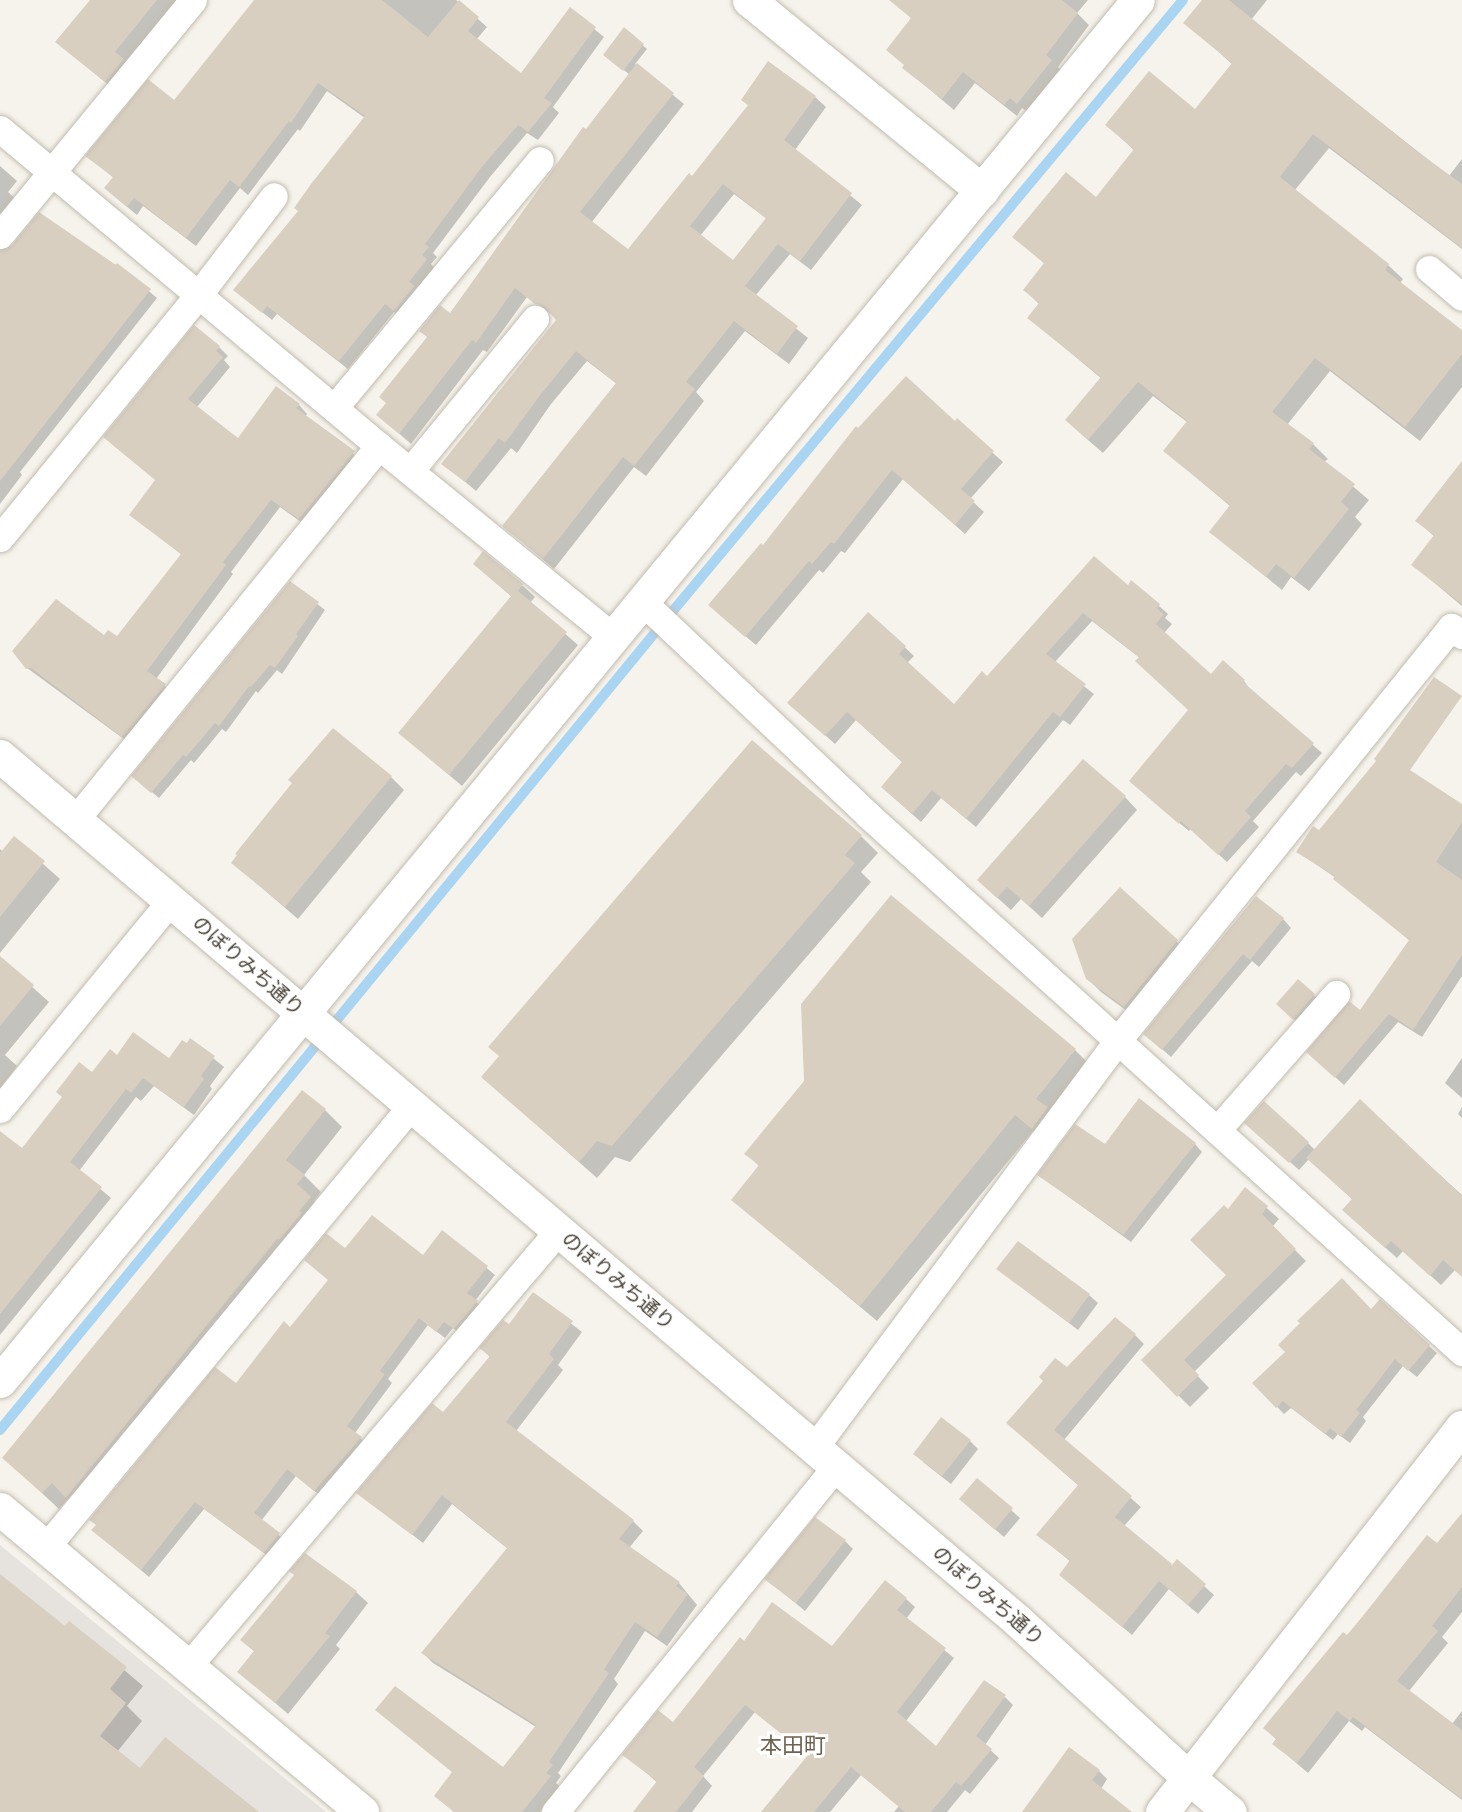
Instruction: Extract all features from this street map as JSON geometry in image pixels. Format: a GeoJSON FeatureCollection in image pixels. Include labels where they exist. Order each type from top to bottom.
{"type":"FeatureCollection","features":[{"type":"Feature","properties":{"kind":"street"},"geometry":{"type":"LineString","coordinates":[[0,235],[193,0]]}},
{"type":"Feature","properties":{"kind":"street"},"geometry":{"type":"LineString","coordinates":[[749,0],[982,191]]}},
{"type":"Feature","properties":{"kind":"street"},"geometry":{"type":"LineString","coordinates":[[0,1381],[309,1018],[612,636],[643,602],[1138,0]]}},
{"type":"Feature","properties":{"kind":"street"},"geometry":{"type":"LineString","coordinates":[[0,129],[379,446],[612,636]]}},
{"type":"Feature","properties":{"kind":"street"},"geometry":{"type":"LineString","coordinates":[[334,408],[540,160]]}},
{"type":"Feature","properties":{"kind":"street"},"geometry":{"type":"LineString","coordinates":[[0,538],[200,294],[274,196]]}},
{"type":"Feature","properties":{"kind":"street"},"geometry":{"type":"LineString","coordinates":[[1429,269],[1462,297]]}},
{"type":"Feature","properties":{"kind":"street"},"geometry":{"type":"LineString","coordinates":[[410,471],[535,319]]}},
{"type":"Feature","properties":{"kind":"street"},"geometry":{"type":"LineString","coordinates":[[75,820],[379,446]]}},
{"type":"Feature","properties":{"kind":"street"},"geometry":{"type":"LineString","coordinates":[[643,602],[868,815],[1462,1352]]}},
{"type":"Feature","properties":{"kind":"street"},"geometry":{"type":"LineString","coordinates":[[555,1812],[825,1458],[1118,1040],[1451,627],[1462,635]]}},
{"type":"Feature","properties":{"kind":"street","name":"のぼりみち通り"},"geometry":{"type":"LineString","coordinates":[[0,756],[1018,1621],[1189,1778],[1230,1812]]}},
{"type":"Feature","properties":{"kind":"street"},"geometry":{"type":"LineString","coordinates":[[0,1109],[171,900]]}},
{"type":"Feature","properties":{"kind":"street"},"geometry":{"type":"LineString","coordinates":[[1217,1130],[1336,994]]}},
{"type":"Feature","properties":{"kind":"street"},"geometry":{"type":"LineString","coordinates":[[46,1547],[411,1106]]}},
{"type":"Feature","properties":{"kind":"street"},"geometry":{"type":"LineString","coordinates":[[189,1665],[558,1231]]}},
{"type":"Feature","properties":{"kind":"street"},"geometry":{"type":"LineString","coordinates":[[1162,1812],[1462,1427]]}},
{"type":"Feature","properties":{"kind":"street"},"geometry":{"type":"LineString","coordinates":[[0,1509],[362,1812]]}},
{"type":"Feature","properties":{"kind":"shaded area"},"geometry":{"type":"Polygon","coordinates":[[[0,1545],[326,1812],[0,1812],[0,1545]]]}},
{"type":"Feature","properties":{"kind":"building"},"geometry":{"type":"Polygon","coordinates":[[[90,0],[157,0],[115,52],[124,59],[105,82],[55,42],[90,0]]]}},
{"type":"Feature","properties":{"kind":"building"},"geometry":{"type":"Polygon","coordinates":[[[254,0],[382,0],[428,37],[459,0],[479,17],[468,31],[521,73],[570,7],[596,27],[544,98],[552,103],[528,132],[518,125],[481,168],[425,244],[429,247],[422,255],[427,259],[409,282],[415,286],[394,311],[385,304],[339,361],[267,306],[262,313],[233,290],[298,211],[294,208],[365,116],[318,83],[291,123],[289,121],[239,187],[230,180],[186,238],[134,198],[127,207],[104,188],[113,177],[85,156],[148,79],[174,100],[254,0]]]}},
{"type":"Feature","properties":{"kind":"building"},"geometry":{"type":"Polygon","coordinates":[[[889,0],[1062,0],[1078,13],[1046,55],[1052,60],[1017,104],[1010,98],[1004,105],[963,72],[942,99],[902,68],[904,65],[886,50],[911,18],[889,0]]]}},
{"type":"Feature","properties":{"kind":"building"},"geometry":{"type":"Polygon","coordinates":[[[1202,0],[1229,0],[1419,153],[1462,184],[1462,248],[1313,134],[1280,177],[1389,264],[1385,270],[1462,330],[1462,354],[1405,427],[1315,358],[1272,412],[1314,443],[1309,449],[1355,484],[1341,502],[1349,509],[1294,578],[1276,564],[1266,577],[1209,532],[1230,505],[1163,451],[1187,421],[1138,382],[1088,440],[1065,420],[1101,377],[1027,318],[1039,303],[1023,290],[1044,263],[1012,237],[1066,172],[1096,197],[1134,149],[1105,125],[1149,71],[1195,109],[1232,63],[1183,23],[1202,0]]]}},
{"type":"Feature","properties":{"kind":"building"},"geometry":{"type":"Polygon","coordinates":[[[624,27],[644,44],[623,71],[603,55],[624,27]]]}},
{"type":"Feature","properties":{"kind":"building"},"geometry":{"type":"Polygon","coordinates":[[[768,61],[816,96],[784,140],[852,193],[800,261],[778,244],[745,286],[798,326],[777,354],[734,321],[686,382],[695,389],[634,466],[623,457],[543,559],[502,526],[616,383],[576,351],[505,443],[499,438],[465,482],[441,464],[556,320],[545,307],[535,304],[515,288],[476,343],[472,340],[399,434],[376,415],[386,403],[379,397],[427,337],[419,331],[440,305],[450,313],[583,127],[586,129],[637,63],[674,93],[580,212],[628,249],[689,173],[692,176],[748,105],[741,100],[768,61]],[[723,184],[690,226],[733,260],[766,218],[723,184]]]}},
{"type":"Feature","properties":{"kind":"building"},"geometry":{"type":"Polygon","coordinates":[[[39,212],[116,265],[117,263],[151,289],[0,481],[0,250],[12,245],[39,212]]]}},
{"type":"Feature","properties":{"kind":"building"},"geometry":{"type":"Polygon","coordinates":[[[194,325],[220,346],[216,351],[223,357],[188,399],[238,438],[276,386],[300,404],[296,408],[355,451],[299,519],[271,500],[223,562],[226,565],[147,671],[166,684],[122,737],[31,668],[26,669],[12,651],[56,599],[104,635],[108,630],[117,636],[181,554],[129,515],[155,480],[103,437],[194,325]]]}},
{"type":"Feature","properties":{"kind":"building"},"geometry":{"type":"Polygon","coordinates":[[[906,376],[955,421],[957,418],[994,451],[961,489],[975,501],[955,525],[892,470],[834,544],[831,542],[812,564],[809,561],[745,637],[708,605],[761,543],[763,545],[856,426],[858,428],[906,376]]]}},
{"type":"Feature","properties":{"kind":"building"},"geometry":{"type":"Polygon","coordinates":[[[1462,461],[1462,604],[1411,565],[1434,535],[1415,521],[1462,461]]]}},
{"type":"Feature","properties":{"kind":"building"},"geometry":{"type":"Polygon","coordinates":[[[483,551],[523,584],[518,591],[567,632],[449,775],[398,733],[511,596],[473,564],[483,551]]]}},
{"type":"Feature","properties":{"kind":"building"},"geometry":{"type":"Polygon","coordinates":[[[1094,556],[1128,585],[1131,580],[1160,604],[1157,609],[1164,614],[1156,624],[1211,674],[1223,660],[1245,680],[1243,682],[1314,743],[1292,768],[1286,764],[1245,811],[1251,817],[1218,855],[1181,821],[1179,824],[1129,781],[1188,710],[1135,661],[1139,657],[1083,613],[1046,654],[1086,684],[1060,717],[1053,712],[966,819],[932,790],[912,814],[881,787],[902,762],[847,712],[825,736],[787,703],[868,612],[906,646],[899,654],[954,704],[982,671],[987,676],[1094,556]]]}},
{"type":"Feature","properties":{"kind":"building"},"geometry":{"type":"Polygon","coordinates":[[[290,581],[319,602],[296,634],[298,636],[275,668],[270,665],[251,687],[249,686],[219,726],[215,723],[186,757],[183,755],[151,793],[131,776],[290,581]]]}},
{"type":"Feature","properties":{"kind":"building"},"geometry":{"type":"Polygon","coordinates":[[[1434,677],[1462,696],[1410,770],[1462,804],[1462,822],[1436,862],[1462,880],[1462,955],[1413,1030],[1389,1014],[1335,1078],[1306,1052],[1349,1001],[1360,1010],[1409,940],[1333,879],[1335,876],[1296,852],[1313,826],[1319,830],[1376,761],[1374,759],[1434,677]]]}},
{"type":"Feature","properties":{"kind":"building"},"geometry":{"type":"Polygon","coordinates":[[[333,728],[392,776],[285,907],[231,863],[237,855],[235,854],[292,783],[288,780],[333,728]]]}},
{"type":"Feature","properties":{"kind":"building"},"geometry":{"type":"Polygon","coordinates":[[[752,740],[862,835],[845,855],[855,863],[612,1146],[597,1141],[579,1162],[481,1077],[499,1056],[488,1047],[752,740]]]}},
{"type":"Feature","properties":{"kind":"building"},"geometry":{"type":"Polygon","coordinates":[[[1083,759],[1126,796],[1029,906],[1007,887],[997,898],[977,880],[1083,759]]]}},
{"type":"Feature","properties":{"kind":"building"},"geometry":{"type":"Polygon","coordinates":[[[14,836],[45,861],[0,917],[0,853],[14,836]]]}},
{"type":"Feature","properties":{"kind":"building"},"geometry":{"type":"Polygon","coordinates":[[[1120,887],[1178,940],[1124,1007],[1086,979],[1072,939],[1120,887]]]}},
{"type":"Feature","properties":{"kind":"building"},"geometry":{"type":"Polygon","coordinates":[[[891,895],[1076,1049],[1036,1099],[1048,1107],[1032,1129],[1015,1115],[860,1306],[731,1200],[759,1165],[744,1154],[804,1081],[801,1004],[891,895]]]}},
{"type":"Feature","properties":{"kind":"building"},"geometry":{"type":"Polygon","coordinates":[[[1256,896],[1284,918],[1250,960],[1243,954],[1162,1050],[1143,1034],[1256,896]]]}},
{"type":"Feature","properties":{"kind":"building"},"geometry":{"type":"Polygon","coordinates":[[[0,956],[34,985],[0,1026],[0,956]]]}},
{"type":"Feature","properties":{"kind":"building"},"geometry":{"type":"Polygon","coordinates":[[[1298,979],[1315,994],[1293,1020],[1276,1004],[1298,979]]]}},
{"type":"Feature","properties":{"kind":"building"},"geometry":{"type":"Polygon","coordinates":[[[133,1032],[169,1058],[182,1040],[187,1043],[190,1038],[215,1056],[201,1076],[204,1079],[184,1107],[143,1078],[131,1093],[126,1089],[70,1162],[102,1187],[0,1314],[0,1131],[22,1148],[62,1097],[56,1092],[79,1062],[92,1072],[110,1049],[117,1055],[133,1032]]]}},
{"type":"Feature","properties":{"kind":"building"},"geometry":{"type":"Polygon","coordinates":[[[302,1090],[326,1109],[286,1160],[305,1175],[297,1184],[311,1197],[299,1211],[302,1213],[279,1240],[277,1239],[66,1498],[52,1483],[42,1493],[2,1458],[302,1090]]]}},
{"type":"Feature","properties":{"kind":"building"},"geometry":{"type":"Polygon","coordinates":[[[1139,1098],[1196,1143],[1123,1235],[1037,1175],[1075,1124],[1105,1144],[1139,1098]]]}},
{"type":"Feature","properties":{"kind":"building"},"geometry":{"type":"Polygon","coordinates":[[[1360,1099],[1462,1196],[1462,1277],[1443,1260],[1430,1276],[1391,1241],[1385,1248],[1342,1210],[1352,1199],[1306,1158],[1360,1099]]]}},
{"type":"Feature","properties":{"kind":"building"},"geometry":{"type":"Polygon","coordinates":[[[1264,1101],[1309,1142],[1289,1163],[1244,1123],[1264,1101]]]}},
{"type":"Feature","properties":{"kind":"building"},"geometry":{"type":"Polygon","coordinates":[[[1245,1187],[1268,1206],[1262,1214],[1296,1249],[1184,1360],[1199,1375],[1177,1397],[1141,1360],[1226,1275],[1190,1240],[1224,1205],[1228,1209],[1245,1187]]]}},
{"type":"Feature","properties":{"kind":"building"},"geometry":{"type":"Polygon","coordinates":[[[372,1215],[423,1255],[442,1230],[488,1266],[467,1293],[478,1301],[454,1329],[444,1322],[436,1332],[419,1318],[380,1371],[385,1374],[347,1426],[362,1437],[314,1491],[287,1469],[254,1513],[280,1533],[264,1553],[195,1502],[141,1570],[91,1530],[96,1525],[89,1520],[215,1367],[236,1383],[284,1321],[290,1327],[328,1280],[304,1260],[326,1233],[345,1248],[372,1215]]]}},
{"type":"Feature","properties":{"kind":"building"},"geometry":{"type":"Polygon","coordinates":[[[1018,1241],[1090,1294],[1069,1323],[996,1269],[1018,1241]]]}},
{"type":"Feature","properties":{"kind":"building"},"geometry":{"type":"Polygon","coordinates":[[[1342,1278],[1371,1309],[1380,1299],[1430,1345],[1408,1371],[1395,1359],[1356,1410],[1360,1413],[1341,1437],[1330,1428],[1325,1434],[1283,1401],[1276,1408],[1252,1383],[1285,1352],[1278,1345],[1300,1323],[1297,1321],[1342,1278]]]}},
{"type":"Feature","properties":{"kind":"building"},"geometry":{"type":"Polygon","coordinates":[[[533,1292],[573,1321],[549,1354],[554,1359],[506,1422],[634,1520],[619,1539],[680,1582],[676,1586],[688,1594],[657,1637],[635,1622],[604,1669],[609,1673],[549,1762],[553,1765],[546,1773],[551,1776],[522,1812],[454,1812],[434,1796],[452,1772],[375,1710],[395,1686],[503,1767],[536,1725],[421,1653],[507,1548],[442,1495],[412,1535],[356,1493],[432,1403],[443,1412],[490,1356],[479,1348],[503,1320],[509,1324],[533,1292]]]}},
{"type":"Feature","properties":{"kind":"building"},"geometry":{"type":"Polygon","coordinates":[[[1115,1317],[1136,1334],[1054,1430],[1132,1496],[1115,1517],[1172,1564],[1167,1571],[1177,1559],[1206,1584],[1188,1605],[1159,1581],[1122,1627],[1059,1575],[1070,1560],[1036,1535],[1078,1485],[1006,1423],[1043,1381],[1039,1377],[1055,1358],[1067,1367],[1115,1317]]]}},
{"type":"Feature","properties":{"kind":"building"},"geometry":{"type":"Polygon","coordinates":[[[941,1417],[971,1440],[942,1476],[913,1454],[941,1417]]]}},
{"type":"Feature","properties":{"kind":"building"},"geometry":{"type":"Polygon","coordinates":[[[977,1478],[1013,1508],[995,1530],[959,1499],[977,1478]]]}},
{"type":"Feature","properties":{"kind":"building"},"geometry":{"type":"Polygon","coordinates":[[[1462,1513],[1462,1587],[1432,1626],[1438,1631],[1397,1681],[1462,1730],[1462,1799],[1353,1717],[1350,1721],[1337,1711],[1297,1763],[1272,1744],[1276,1739],[1263,1728],[1343,1632],[1347,1635],[1427,1535],[1437,1543],[1462,1513]]]}},
{"type":"Feature","properties":{"kind":"building"},"geometry":{"type":"Polygon","coordinates":[[[815,1517],[846,1540],[796,1603],[764,1579],[815,1517]]]}},
{"type":"Feature","properties":{"kind":"building"},"geometry":{"type":"Polygon","coordinates":[[[305,1553],[357,1591],[325,1633],[330,1636],[275,1703],[237,1672],[254,1651],[240,1640],[294,1575],[289,1571],[305,1553]]]}},
{"type":"Feature","properties":{"kind":"building"},"geometry":{"type":"Polygon","coordinates":[[[0,1574],[65,1626],[69,1621],[127,1667],[110,1689],[126,1703],[100,1736],[140,1768],[165,1737],[259,1812],[0,1812],[0,1574]]]}},
{"type":"Feature","properties":{"kind":"building"},"geometry":{"type":"Polygon","coordinates":[[[885,1580],[907,1598],[897,1610],[946,1648],[897,1712],[936,1746],[984,1680],[1006,1695],[976,1736],[992,1749],[961,1786],[956,1782],[931,1812],[905,1812],[851,1767],[814,1812],[761,1812],[808,1755],[745,1705],[694,1767],[704,1776],[676,1812],[633,1812],[657,1781],[622,1755],[658,1710],[673,1722],[740,1637],[744,1641],[772,1602],[832,1646],[885,1580]]]}},
{"type":"Feature","properties":{"kind":"building"},"geometry":{"type":"Polygon","coordinates":[[[1069,1747],[1100,1770],[1092,1780],[1132,1812],[1022,1812],[1069,1747]]]}},
{"type":"Feature","properties":{"kind":"waterway"},"geometry":{"type":"LineString","coordinates":[[0,1430],[672,612],[1183,0]]}},
{"type":"Feature","properties":{"kind":"district","name":"本田町"},"geometry":{"type":"Point","coordinates":[793,1746]}}]}
